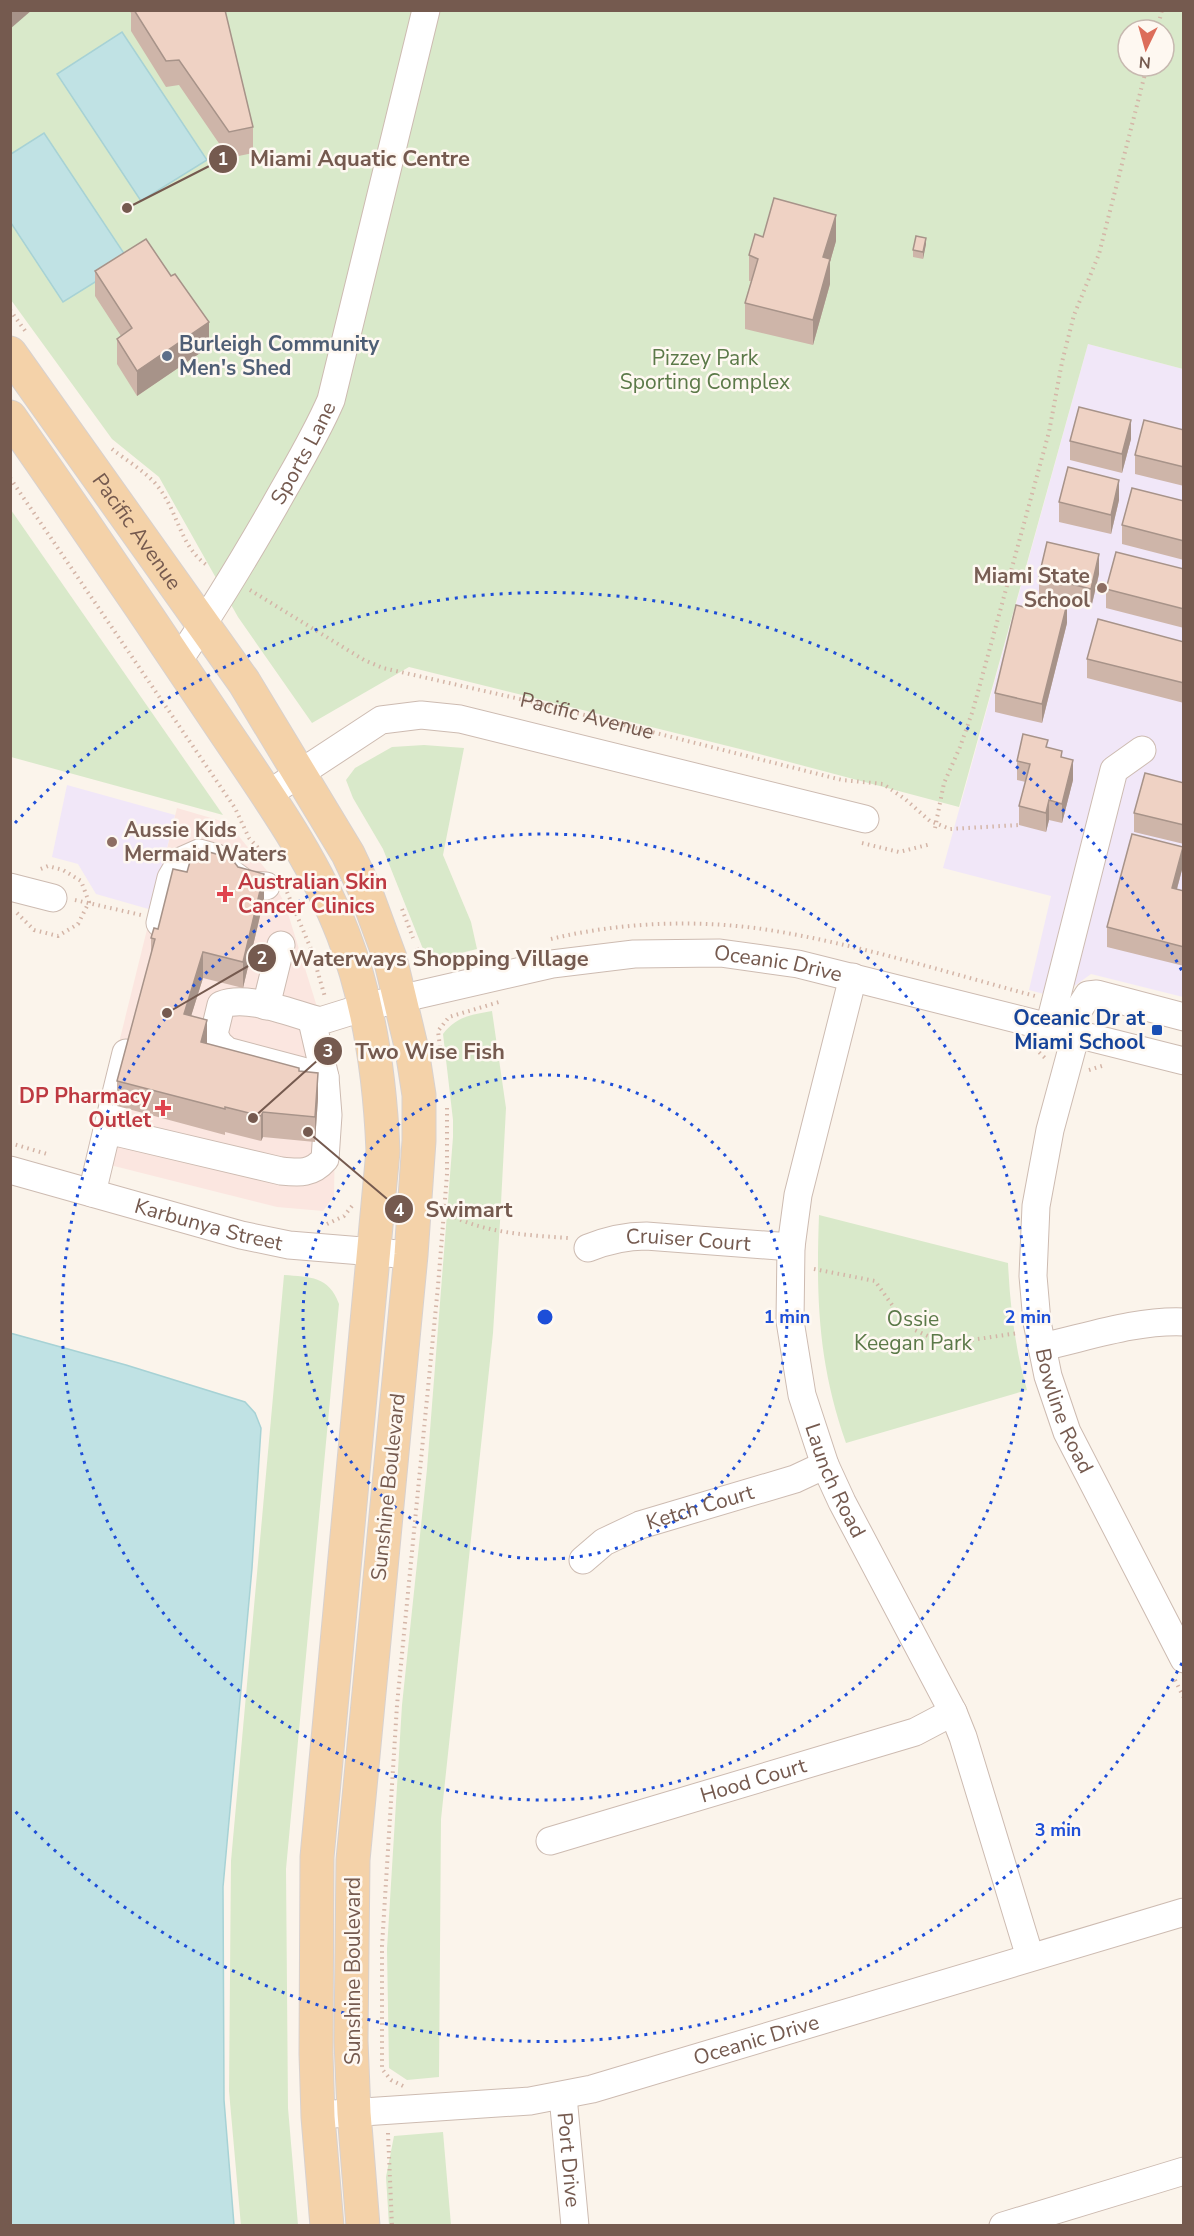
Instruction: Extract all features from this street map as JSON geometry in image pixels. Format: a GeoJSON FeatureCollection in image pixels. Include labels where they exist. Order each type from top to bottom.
{"type":"FeatureCollection","features":[{"type":"Feature","properties":{"kind":"main road","name":"Pacific Avenue"},"geometry":{"type":"LineString","coordinates":[[20,345],[244,682],[300,772]]}},
{"type":"Feature","properties":{"kind":"main road","name":"Pacific Avenue"},"geometry":{"type":"LineString","coordinates":[[10,417],[267,795]]}},
{"type":"Feature","properties":{"kind":"main road","name":"Sunshine Boulevard"},"geometry":{"type":"LineString","coordinates":[[300,772],[348,854],[365,890],[390,958],[401,999],[419,1095],[419,1141],[411,1255],[353,1860],[351,2041],[363,2226]]}},
{"type":"Feature","properties":{"kind":"main road","name":"Sunshine Boulevard"},"geometry":{"type":"LineString","coordinates":[[267,795],[297,840],[328,899],[357,973],[375,1054],[383,1140],[375,1253],[317,1857],[315,1941],[318,2115],[327,2226]]}},
{"type":"Feature","properties":{"kind":"street","name":"Sports Lane"},"geometry":{"type":"LineString","coordinates":[[178,662],[204,624],[310,443],[331,400],[426,10]]}},
{"type":"Feature","properties":{"kind":"street","name":"Pacific Avenue"},"geometry":{"type":"LineString","coordinates":[[267,795],[381,720],[421,715],[460,719],[859,830]]}},
{"type":"Feature","properties":{"kind":"street","name":"Bowline Road"},"geometry":{"type":"LineString","coordinates":[[1142,750],[1114,770],[1055,1034],[1050,1130],[1036,1206],[1033,1276],[1037,1322],[1032,1340],[1079,1459],[1184,1659]]}},
{"type":"Feature","properties":{"kind":"street"},"geometry":{"type":"LineString","coordinates":[[158,931],[171,878],[181,861],[199,853],[217,858],[232,874],[247,885],[277,882]]}},
{"type":"Feature","properties":{"kind":"street"},"geometry":{"type":"LineString","coordinates":[[10,886],[53,897]]}},
{"type":"Feature","properties":{"kind":"street"},"geometry":{"type":"LineString","coordinates":[[266,1006],[281,945]]}},
{"type":"Feature","properties":{"kind":"street","name":"Oceanic Drive"},"geometry":{"type":"LineString","coordinates":[[320,1017],[552,964],[633,954],[680,953],[749,956],[853,976],[1055,1034],[1184,1060]]}},
{"type":"Feature","properties":{"kind":"street","name":"Launch Road"},"geometry":{"type":"LineString","coordinates":[[853,976],[798,1195],[790,1256],[790,1321],[795,1360],[802,1395],[825,1465],[842,1502],[953,1712],[969,1754],[1030,1957]]}},
{"type":"Feature","properties":{"kind":"street"},"geometry":{"type":"LineString","coordinates":[[1055,1034],[1088,995],[1097,994],[1184,1017]]}},
{"type":"Feature","properties":{"kind":"street"},"geometry":{"type":"LineString","coordinates":[[107,1130],[281,1171],[309,1172],[319,1167],[325,1159],[328,1115],[325,1077],[320,1017],[246,1001],[231,1001],[221,1005],[214,1034],[219,1044],[227,1051],[325,1077]]}},
{"type":"Feature","properties":{"kind":"street"},"geometry":{"type":"LineString","coordinates":[[92,1193],[132,1031]]}},
{"type":"Feature","properties":{"kind":"street","name":"Karbunya Street"},"geometry":{"type":"LineString","coordinates":[[10,1170],[241,1235],[289,1245],[411,1255]]}},
{"type":"Feature","properties":{"kind":"street","name":"Cruiser Court"},"geometry":{"type":"LineString","coordinates":[[588,1248],[611,1239],[646,1236],[790,1256]]}},
{"type":"Feature","properties":{"kind":"street"},"geometry":{"type":"LineString","coordinates":[[1032,1340],[1162,1321],[1184,1322]]}},
{"type":"Feature","properties":{"kind":"street","name":"Ketch Court"},"geometry":{"type":"LineString","coordinates":[[583,1560],[604,1542],[640,1525],[795,1479],[825,1465]]}},
{"type":"Feature","properties":{"kind":"street","name":"Hood Court"},"geometry":{"type":"LineString","coordinates":[[550,1841],[915,1732],[953,1712]]}},
{"type":"Feature","properties":{"kind":"street","name":"Oceanic Drive"},"geometry":{"type":"LineString","coordinates":[[318,2115],[530,2101],[563,2096],[604,2086],[1184,1912]]}},
{"type":"Feature","properties":{"kind":"street","name":"Port Drive"},"geometry":{"type":"LineString","coordinates":[[563,2096],[575,2226]]}},
{"type":"Feature","properties":{"kind":"street"},"geometry":{"type":"LineString","coordinates":[[1003,2226],[1184,2170]]}},
{"type":"Feature","properties":{"kind":"path"},"geometry":{"type":"LineString","coordinates":[[1019,825],[950,829],[936,826],[944,783],[974,710],[1049,432],[1062,362],[1074,315],[1099,254],[1144,78]]}},
{"type":"Feature","properties":{"kind":"path"},"geometry":{"type":"LineString","coordinates":[[10,310],[20,345]]}},
{"type":"Feature","properties":{"kind":"path","name":"Pacific Avenue"},"geometry":{"type":"LineString","coordinates":[[106,444],[158,486],[172,508],[195,557],[208,566]]}},
{"type":"Feature","properties":{"kind":"path"},"geometry":{"type":"LineString","coordinates":[[10,478],[235,808],[249,838],[277,882],[311,949],[320,1017]]}},
{"type":"Feature","properties":{"kind":"path","name":"Pacific Avenue"},"geometry":{"type":"LineString","coordinates":[[243,589],[248,589],[364,660],[383,668],[532,702],[831,778],[864,784],[883,784],[936,826]]}},
{"type":"Feature","properties":{"kind":"path"},"geometry":{"type":"LineString","coordinates":[[859,830],[899,852],[931,844]]}},
{"type":"Feature","properties":{"kind":"path"},"geometry":{"type":"LineString","coordinates":[[53,897],[89,902],[158,931]]}},
{"type":"Feature","properties":{"kind":"path"},"geometry":{"type":"LineString","coordinates":[[441,1056],[438,1031],[449,1017],[504,1001]]}},
{"type":"Feature","properties":{"kind":"path"},"geometry":{"type":"LineString","coordinates":[[1048,1069],[1046,1057],[1055,1034]]}},
{"type":"Feature","properties":{"kind":"path"},"geometry":{"type":"LineString","coordinates":[[1086,1070],[1109,1064]]}},
{"type":"Feature","properties":{"kind":"path"},"geometry":{"type":"LineString","coordinates":[[414,2085],[403,2086],[391,2080],[382,2070],[382,1946],[397,1705],[425,1432],[444,1212],[447,1099]]}},
{"type":"Feature","properties":{"kind":"path"},"geometry":{"type":"LineString","coordinates":[[444,1212],[459,1221],[505,1233],[570,1238],[588,1248]]}},
{"type":"Feature","properties":{"kind":"path"},"geometry":{"type":"LineString","coordinates":[[790,1256],[875,1281],[895,1310],[915,1330],[945,1344],[1032,1340]]}},
{"type":"Feature","properties":{"kind":"path"},"geometry":{"type":"LineString","coordinates":[[388,2132],[393,2226]]}},
{"type":"Feature","properties":{"kind":"shaded area","name":"Miami State School"},"geometry":{"type":"Polygon","coordinates":[[[1088,344],[1183,369],[1183,997],[1091,974],[1069,990],[1066,1000],[1029,990],[1051,896],[943,868],[1088,344]]]}},
{"type":"Feature","properties":{"kind":"shaded area","name":"Aussie Kids Mermaid Waters"},"geometry":{"type":"Polygon","coordinates":[[[67,785],[175,815],[152,910],[96,894],[78,864],[52,857],[67,785]]]}},
{"type":"Feature","properties":{"kind":"shaded area"},"geometry":{"type":"Polygon","coordinates":[[[177,808],[228,823],[268,872],[285,904],[336,1068],[334,1196],[323,1211],[277,1207],[90,1160],[177,808]]]}},
{"type":"Feature","properties":{"kind":"green space","name":"Pizzey Park Sporting Complex"},"geometry":{"type":"Polygon","coordinates":[[[10,11],[1183,11],[1183,369],[1088,344],[959,807],[744,750],[409,667],[312,723],[238,617],[159,477],[112,439],[11,300],[10,11]]]}},
{"type":"Feature","properties":{"kind":"green space"},"geometry":{"type":"Polygon","coordinates":[[[11,510],[223,815],[11,757],[11,510]]]}},
{"type":"Feature","properties":{"kind":"green space"},"geometry":{"type":"Polygon","coordinates":[[[424,745],[464,748],[443,855],[471,922],[477,949],[441,958],[425,954],[383,849],[353,798],[346,780],[355,768],[392,747],[424,745]]]}},
{"type":"Feature","properties":{"kind":"green space"},"geometry":{"type":"Polygon","coordinates":[[[492,1011],[506,1108],[493,1333],[441,1819],[439,2077],[407,2080],[389,2068],[387,1949],[402,1705],[427,1469],[453,1137],[443,1034],[459,1020],[492,1011]]]}},
{"type":"Feature","properties":{"kind":"green space","name":"Ossie Keegan Park"},"geometry":{"type":"Polygon","coordinates":[[[819,1215],[1008,1263],[1014,1327],[1027,1390],[846,1443],[824,1358],[819,1303],[819,1215]]]}},
{"type":"Feature","properties":{"kind":"green space"},"geometry":{"type":"Polygon","coordinates":[[[284,1275],[310,1278],[324,1283],[335,1295],[339,1304],[286,1869],[288,2108],[298,2225],[241,2226],[229,2091],[231,1861],[284,1275]]]}},
{"type":"Feature","properties":{"kind":"green space"},"geometry":{"type":"Polygon","coordinates":[[[443,2132],[451,2225],[389,2225],[386,2177],[394,2136],[443,2132]]]}},
{"type":"Feature","properties":{"kind":"water"},"geometry":{"type":"Polygon","coordinates":[[[122,32],[207,160],[141,201],[57,74],[122,32]]]}},
{"type":"Feature","properties":{"kind":"water"},"geometry":{"type":"Polygon","coordinates":[[[44,133],[129,261],[63,302],[11,223],[11,154],[44,133]]]}},
{"type":"Feature","properties":{"kind":"water"},"geometry":{"type":"Polygon","coordinates":[[[10,1333],[126,1365],[245,1402],[255,1413],[261,1428],[252,1568],[223,1887],[224,2100],[234,2225],[11,2225],[10,1333]]]}},
{"type":"Feature","properties":{"kind":"building"},"geometry":{"type":"Polygon","coordinates":[[[134,10],[225,10],[253,127],[229,132],[179,60],[166,61],[134,10]]]}},
{"type":"Feature","properties":{"kind":"building"},"geometry":{"type":"Polygon","coordinates":[[[774,198],[836,215],[823,257],[830,259],[813,320],[745,303],[758,259],[749,255],[755,234],[763,237],[774,198]]]}},
{"type":"Feature","properties":{"kind":"building"},"geometry":{"type":"Polygon","coordinates":[[[916,236],[926,238],[923,252],[913,250],[916,236]]]}},
{"type":"Feature","properties":{"kind":"building"},"geometry":{"type":"Polygon","coordinates":[[[146,239],[171,276],[175,274],[209,322],[137,371],[117,339],[132,328],[95,271],[146,239]]]}},
{"type":"Feature","properties":{"kind":"building"},"geometry":{"type":"Polygon","coordinates":[[[1079,407],[1131,420],[1122,454],[1070,441],[1079,407]]]}},
{"type":"Feature","properties":{"kind":"building"},"geometry":{"type":"Polygon","coordinates":[[[1144,420],[1184,430],[1184,467],[1135,455],[1144,420]]]}},
{"type":"Feature","properties":{"kind":"building"},"geometry":{"type":"Polygon","coordinates":[[[1068,467],[1119,480],[1111,515],[1059,502],[1068,467]]]}},
{"type":"Feature","properties":{"kind":"building"},"geometry":{"type":"Polygon","coordinates":[[[1132,488],[1184,501],[1184,541],[1122,525],[1132,488]]]}},
{"type":"Feature","properties":{"kind":"building"},"geometry":{"type":"Polygon","coordinates":[[[1047,542],[1099,554],[1091,589],[1039,576],[1047,542]]]}},
{"type":"Feature","properties":{"kind":"building"},"geometry":{"type":"Polygon","coordinates":[[[1116,552],[1184,569],[1184,609],[1106,589],[1116,552]]]}},
{"type":"Feature","properties":{"kind":"building"},"geometry":{"type":"Polygon","coordinates":[[[1031,595],[1067,604],[1042,704],[995,693],[1016,605],[1028,608],[1031,595]]]}},
{"type":"Feature","properties":{"kind":"building"},"geometry":{"type":"Polygon","coordinates":[[[1098,619],[1184,642],[1184,683],[1087,659],[1098,619]]]}},
{"type":"Feature","properties":{"kind":"building"},"geometry":{"type":"Polygon","coordinates":[[[1023,734],[1048,740],[1046,747],[1062,751],[1061,757],[1073,760],[1062,804],[1049,800],[1046,813],[1019,806],[1030,764],[1017,761],[1023,734]]]}},
{"type":"Feature","properties":{"kind":"building"},"geometry":{"type":"Polygon","coordinates":[[[1145,773],[1184,783],[1184,825],[1134,813],[1145,773]]]}},
{"type":"Feature","properties":{"kind":"building"},"geometry":{"type":"Polygon","coordinates":[[[1132,834],[1183,847],[1172,888],[1184,891],[1184,947],[1107,927],[1132,834]]]}},
{"type":"Feature","properties":{"kind":"building"},"geometry":{"type":"Polygon","coordinates":[[[194,848],[231,858],[238,867],[264,874],[243,962],[203,952],[184,1014],[207,1020],[201,1042],[299,1068],[299,1071],[318,1073],[315,1117],[263,1112],[261,1116],[117,1081],[155,939],[151,938],[154,928],[158,929],[173,869],[187,872],[194,848]]]}},
{"type":"Feature","properties":{"kind":"place","name":"Miami Aquatic Centre"},"geometry":{"type":"Point","coordinates":[127,208]}},
{"type":"Feature","properties":{"kind":"place","name":"Burleigh Community Men's Shed"},"geometry":{"type":"Point","coordinates":[167,356]}},
{"type":"Feature","properties":{"kind":"place","name":"Miami State School"},"geometry":{"type":"Point","coordinates":[1102,588]}},
{"type":"Feature","properties":{"kind":"place","name":"Aussie Kids Mermaid Waters"},"geometry":{"type":"Point","coordinates":[112,842]}},
{"type":"Feature","properties":{"kind":"place","name":"Australian Skin Cancer Clinics"},"geometry":{"type":"Point","coordinates":[225,894]}},
{"type":"Feature","properties":{"kind":"place","name":"Waterways Shopping Village"},"geometry":{"type":"Point","coordinates":[167,1013]}},
{"type":"Feature","properties":{"kind":"place","name":"Oceanic Dr at Miami School"},"geometry":{"type":"Point","coordinates":[1157,1030]}},
{"type":"Feature","properties":{"kind":"place","name":"DP Pharmacy Outlet"},"geometry":{"type":"Point","coordinates":[163,1108]}},
{"type":"Feature","properties":{"kind":"place","name":"Two Wise Fish"},"geometry":{"type":"Point","coordinates":[253,1118]}},
{"type":"Feature","properties":{"kind":"place","name":"Swimart"},"geometry":{"type":"Point","coordinates":[308,1132]}}]}
